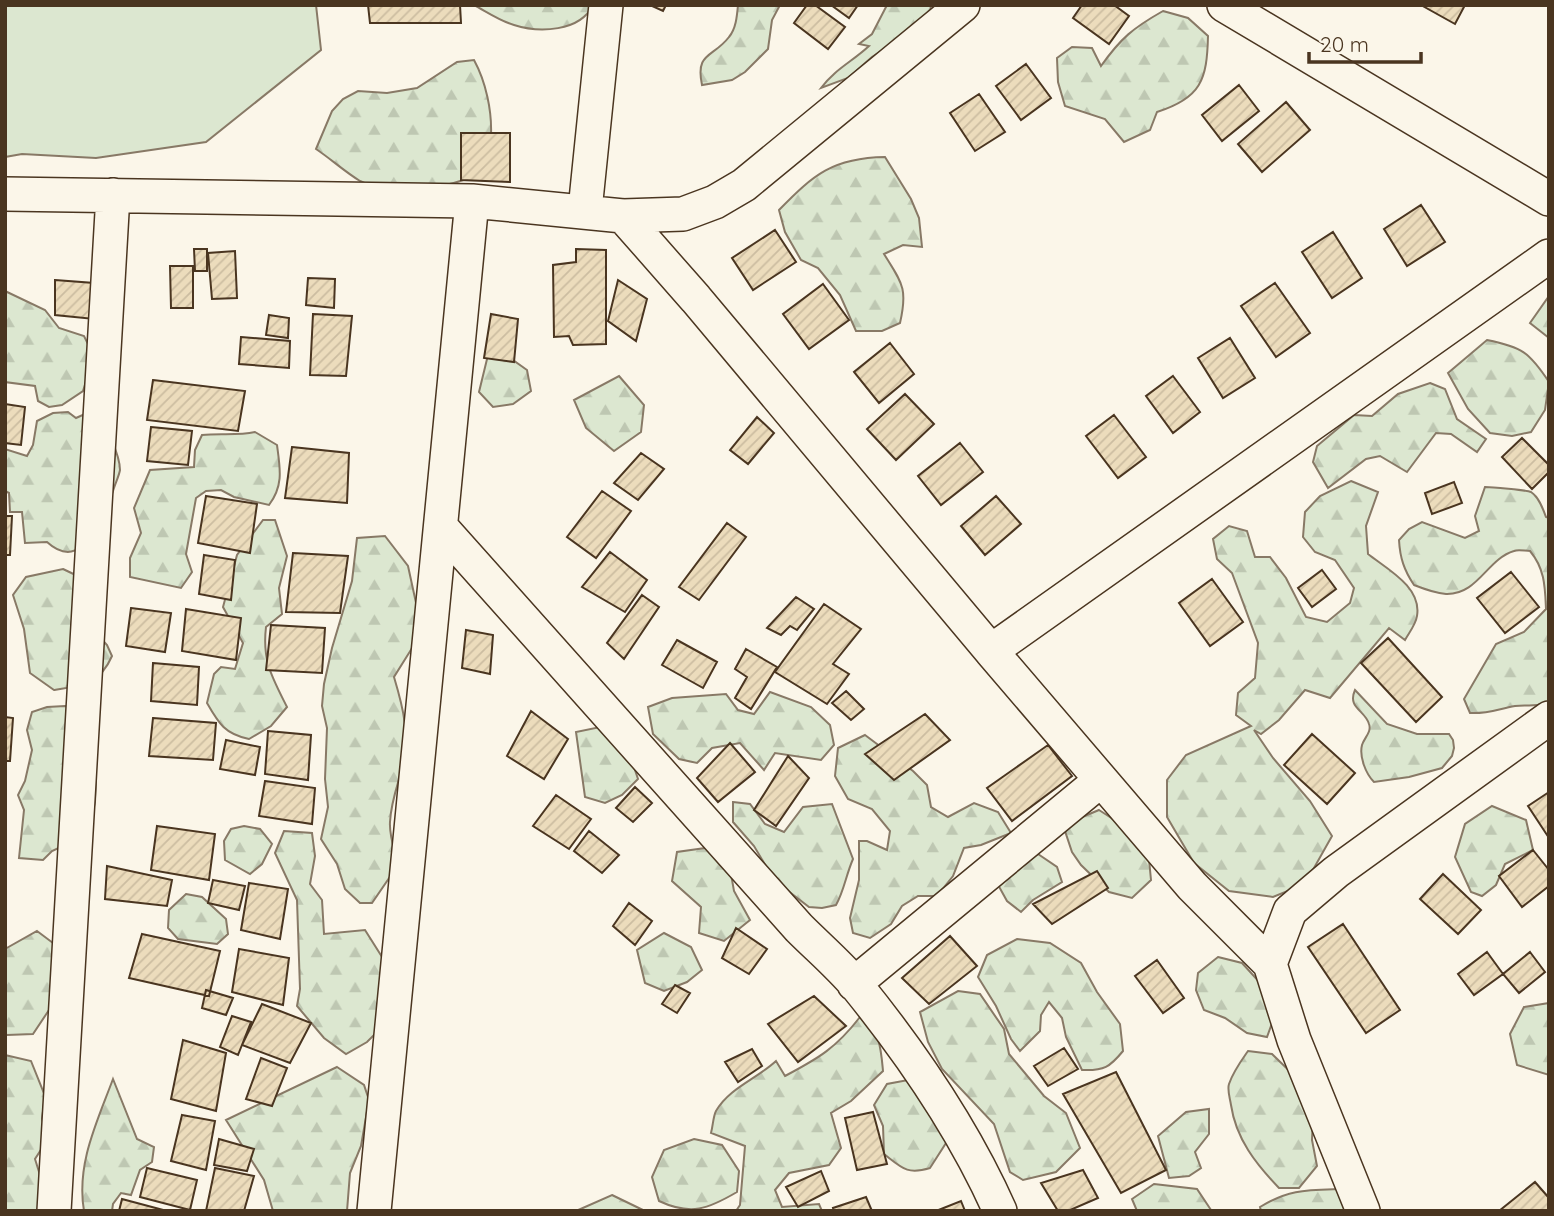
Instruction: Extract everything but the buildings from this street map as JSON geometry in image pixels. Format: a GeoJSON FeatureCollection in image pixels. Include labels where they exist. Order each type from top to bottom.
{"type":"FeatureCollection","features":[{"type":"Feature","properties":{"kind":"street"},"geometry":{"type":"LineString","coordinates":[[585,211],[606,5]]}},
{"type":"Feature","properties":{"kind":"street"},"geometry":{"type":"LineString","coordinates":[[5,194],[472,201],[623,216],[683,214],[715,202],[734,191],[963,5]]}},
{"type":"Feature","properties":{"kind":"street"},"geometry":{"type":"LineString","coordinates":[[1224,5],[1549,199]]}},
{"type":"Feature","properties":{"kind":"street"},"geometry":{"type":"LineString","coordinates":[[54,1211],[113,195]]}},
{"type":"Feature","properties":{"kind":"street"},"geometry":{"type":"LineString","coordinates":[[374,1211],[472,201]]}},
{"type":"Feature","properties":{"kind":"street"},"geometry":{"type":"LineString","coordinates":[[623,216],[1192,886],[1270,964],[1294,1040],[1363,1211]]}},
{"type":"Feature","properties":{"kind":"street"},"geometry":{"type":"LineString","coordinates":[[991,650],[1549,256]]}},
{"type":"Feature","properties":{"kind":"street"},"geometry":{"type":"LineString","coordinates":[[441,527],[790,918],[855,984],[957,1126],[982,1169],[1000,1211]]}},
{"type":"Feature","properties":{"kind":"street"},"geometry":{"type":"LineString","coordinates":[[1270,964],[1290,911],[1336,872],[1549,718]]}},
{"type":"Feature","properties":{"kind":"street"},"geometry":{"type":"LineString","coordinates":[[855,984],[1101,780]]}},
{"type":"Feature","properties":{"kind":"green space"},"geometry":{"type":"Polygon","coordinates":[[[5,5],[316,5],[321,50],[206,142],[96,158],[22,154],[5,157],[5,5]]]}},
{"type":"Feature","properties":{"kind":"green space"},"geometry":{"type":"Polygon","coordinates":[[[474,5],[593,5],[579,21],[558,28],[535,29],[509,23],[474,5]]]}},
{"type":"Feature","properties":{"kind":"green space"},"geometry":{"type":"Polygon","coordinates":[[[738,5],[780,5],[772,20],[768,49],[745,72],[732,80],[702,85],[700,74],[703,61],[731,34],[738,5]]]}},
{"type":"Feature","properties":{"kind":"green space"},"geometry":{"type":"Polygon","coordinates":[[[887,5],[931,5],[929,26],[898,40],[872,57],[848,78],[821,88],[869,46],[859,44],[872,34],[887,5]]]}},
{"type":"Feature","properties":{"kind":"green space"},"geometry":{"type":"Polygon","coordinates":[[[1163,11],[1188,18],[1208,36],[1203,76],[1192,93],[1172,107],[1157,112],[1150,130],[1124,142],[1105,119],[1065,106],[1058,82],[1057,58],[1072,47],[1092,48],[1101,66],[1128,34],[1163,11]]]}},
{"type":"Feature","properties":{"kind":"green space"},"geometry":{"type":"Polygon","coordinates":[[[474,60],[485,87],[491,126],[481,173],[437,187],[388,189],[360,181],[316,149],[332,111],[343,99],[358,91],[387,93],[417,88],[457,62],[474,60]]]}},
{"type":"Feature","properties":{"kind":"green space"},"geometry":{"type":"Polygon","coordinates":[[[885,157],[911,199],[919,218],[922,247],[903,245],[884,254],[902,286],[900,323],[882,331],[856,331],[840,295],[818,268],[801,260],[785,232],[779,210],[826,170],[851,161],[885,157]]]}},
{"type":"Feature","properties":{"kind":"green space"},"geometry":{"type":"Polygon","coordinates":[[[5,291],[45,310],[59,328],[84,336],[94,356],[83,391],[62,405],[49,407],[38,401],[35,386],[5,382],[5,291]]]}},
{"type":"Feature","properties":{"kind":"green space"},"geometry":{"type":"Polygon","coordinates":[[[1549,296],[1549,338],[1530,323],[1549,296]]]}},
{"type":"Feature","properties":{"kind":"green space"},"geometry":{"type":"Polygon","coordinates":[[[1487,340],[1524,352],[1549,382],[1545,410],[1531,432],[1512,436],[1490,433],[1468,409],[1448,373],[1487,340]]]}},
{"type":"Feature","properties":{"kind":"green space"},"geometry":{"type":"Polygon","coordinates":[[[488,355],[506,355],[527,370],[531,391],[513,404],[493,407],[479,392],[488,355]]]}},
{"type":"Feature","properties":{"kind":"green space"},"geometry":{"type":"Polygon","coordinates":[[[619,376],[644,405],[641,432],[614,451],[586,428],[574,400],[619,376]]]}},
{"type":"Feature","properties":{"kind":"green space"},"geometry":{"type":"Polygon","coordinates":[[[1430,383],[1445,389],[1457,419],[1486,439],[1477,452],[1451,434],[1436,433],[1407,472],[1380,456],[1366,459],[1328,488],[1313,462],[1317,446],[1354,415],[1372,416],[1398,394],[1430,383]]]}},
{"type":"Feature","properties":{"kind":"green space"},"geometry":{"type":"Polygon","coordinates":[[[96,409],[115,447],[120,470],[98,527],[90,539],[71,552],[60,550],[47,542],[25,543],[22,512],[10,512],[9,493],[5,491],[5,449],[27,456],[33,445],[37,421],[53,413],[68,412],[76,418],[96,409]]]}},
{"type":"Feature","properties":{"kind":"green space"},"geometry":{"type":"Polygon","coordinates":[[[255,432],[277,445],[279,483],[269,505],[234,497],[221,490],[206,491],[196,498],[186,554],[192,572],[181,588],[130,577],[130,558],[141,533],[134,508],[150,470],[194,467],[195,450],[202,435],[255,432]]]}},
{"type":"Feature","properties":{"kind":"green space"},"geometry":{"type":"Polygon","coordinates":[[[1351,481],[1378,492],[1366,526],[1368,554],[1409,588],[1417,606],[1416,619],[1405,640],[1389,628],[1330,698],[1305,690],[1279,720],[1261,734],[1254,730],[1273,758],[1310,801],[1332,836],[1305,884],[1273,897],[1229,891],[1194,863],[1167,817],[1167,780],[1186,755],[1251,726],[1236,715],[1238,693],[1255,678],[1258,643],[1232,573],[1217,559],[1213,539],[1229,526],[1247,531],[1255,557],[1270,557],[1286,578],[1306,617],[1327,622],[1350,603],[1354,588],[1335,560],[1315,552],[1303,537],[1305,512],[1320,496],[1351,481]]]}},
{"type":"Feature","properties":{"kind":"green space"},"geometry":{"type":"Polygon","coordinates":[[[1485,487],[1531,492],[1549,518],[1549,702],[1470,713],[1464,699],[1496,644],[1524,632],[1546,609],[1539,565],[1530,551],[1516,550],[1496,561],[1466,589],[1446,594],[1414,585],[1403,564],[1399,540],[1409,529],[1422,522],[1465,538],[1479,531],[1475,516],[1485,487]]]}},
{"type":"Feature","properties":{"kind":"green space"},"geometry":{"type":"Polygon","coordinates":[[[263,520],[275,520],[287,556],[279,588],[282,614],[266,627],[265,650],[269,668],[287,707],[271,726],[249,739],[224,727],[207,703],[214,674],[221,667],[235,669],[243,643],[223,607],[237,555],[263,520]]]}},
{"type":"Feature","properties":{"kind":"green space"},"geometry":{"type":"Polygon","coordinates":[[[385,536],[408,566],[418,612],[414,645],[394,677],[406,734],[405,757],[390,822],[398,865],[372,903],[360,903],[345,889],[337,864],[321,839],[328,807],[325,779],[327,728],[322,706],[332,648],[352,581],[357,538],[385,536]]]}},
{"type":"Feature","properties":{"kind":"green space"},"geometry":{"type":"Polygon","coordinates":[[[63,569],[84,579],[84,619],[107,645],[112,656],[96,678],[73,687],[54,690],[30,673],[24,629],[13,595],[26,577],[63,569]]]}},
{"type":"Feature","properties":{"kind":"green space"},"geometry":{"type":"Polygon","coordinates":[[[1355,690],[1387,724],[1417,734],[1449,734],[1453,740],[1452,756],[1442,768],[1409,777],[1374,782],[1362,760],[1362,745],[1370,727],[1353,701],[1355,690]]]}},
{"type":"Feature","properties":{"kind":"green space"},"geometry":{"type":"Polygon","coordinates":[[[770,692],[811,707],[830,725],[834,745],[821,760],[775,753],[764,770],[740,743],[712,748],[697,763],[679,759],[653,734],[648,707],[672,698],[726,694],[738,710],[754,714],[770,692]]]}},
{"type":"Feature","properties":{"kind":"green space"},"geometry":{"type":"Polygon","coordinates":[[[65,706],[80,710],[86,762],[96,779],[95,802],[83,857],[65,845],[52,851],[43,860],[19,858],[24,810],[18,795],[25,781],[32,750],[27,730],[32,712],[47,707],[65,706]]]}},
{"type":"Feature","properties":{"kind":"green space"},"geometry":{"type":"Polygon","coordinates":[[[605,726],[632,761],[638,779],[622,795],[605,803],[585,797],[576,732],[605,726]]]}},
{"type":"Feature","properties":{"kind":"green space"},"geometry":{"type":"Polygon","coordinates":[[[865,735],[913,771],[927,785],[931,807],[948,817],[974,803],[998,812],[1011,833],[981,845],[964,848],[953,876],[937,896],[918,896],[902,906],[891,924],[870,938],[853,933],[850,918],[859,880],[859,841],[867,841],[887,850],[890,831],[872,809],[848,799],[835,776],[838,748],[865,735]]]}},
{"type":"Feature","properties":{"kind":"green space"},"geometry":{"type":"Polygon","coordinates":[[[733,802],[750,804],[765,824],[784,832],[803,807],[832,804],[853,859],[836,905],[809,907],[783,887],[733,822],[733,802]]]}},
{"type":"Feature","properties":{"kind":"green space"},"geometry":{"type":"Polygon","coordinates":[[[1492,806],[1526,820],[1533,850],[1505,864],[1496,885],[1482,896],[1471,892],[1455,857],[1465,824],[1492,806]]]}},
{"type":"Feature","properties":{"kind":"green space"},"geometry":{"type":"Polygon","coordinates":[[[1099,810],[1130,830],[1148,849],[1151,880],[1132,898],[1109,892],[1081,865],[1072,852],[1063,825],[1099,810]]]}},
{"type":"Feature","properties":{"kind":"green space"},"geometry":{"type":"Polygon","coordinates":[[[244,826],[260,829],[272,844],[262,864],[250,874],[225,860],[224,841],[231,829],[244,826]]]}},
{"type":"Feature","properties":{"kind":"green space"},"geometry":{"type":"Polygon","coordinates":[[[284,831],[312,833],[315,856],[310,884],[322,900],[324,934],[365,930],[389,968],[381,1028],[367,1042],[346,1054],[324,1038],[297,1006],[300,989],[297,900],[275,853],[284,831]]]}},
{"type":"Feature","properties":{"kind":"green space"},"geometry":{"type":"Polygon","coordinates":[[[712,847],[729,863],[734,891],[750,920],[724,941],[699,933],[701,907],[672,881],[677,852],[712,847]]]}},
{"type":"Feature","properties":{"kind":"green space"},"geometry":{"type":"Polygon","coordinates":[[[1038,854],[1057,867],[1062,882],[1033,900],[1021,912],[1007,901],[997,883],[1020,861],[1038,854]]]}},
{"type":"Feature","properties":{"kind":"green space"},"geometry":{"type":"Polygon","coordinates":[[[186,894],[202,897],[226,919],[228,934],[217,944],[178,939],[168,928],[169,910],[186,894]]]}},
{"type":"Feature","properties":{"kind":"green space"},"geometry":{"type":"Polygon","coordinates":[[[37,931],[53,943],[56,967],[49,1010],[33,1034],[7,1035],[5,949],[37,931]]]}},
{"type":"Feature","properties":{"kind":"green space"},"geometry":{"type":"Polygon","coordinates":[[[664,933],[691,947],[702,970],[687,982],[664,991],[645,983],[637,950],[664,933]]]}},
{"type":"Feature","properties":{"kind":"green space"},"geometry":{"type":"Polygon","coordinates":[[[1017,939],[1050,943],[1081,963],[1097,992],[1120,1024],[1123,1051],[1114,1061],[1101,1069],[1082,1070],[1066,1037],[1062,1018],[1049,1002],[1041,1015],[1040,1031],[1020,1051],[978,977],[987,955],[1017,939]]]}},
{"type":"Feature","properties":{"kind":"green space"},"geometry":{"type":"Polygon","coordinates":[[[1218,957],[1242,963],[1263,986],[1276,1012],[1267,1037],[1247,1033],[1225,1018],[1204,1010],[1196,990],[1198,973],[1218,957]]]}},
{"type":"Feature","properties":{"kind":"green space"},"geometry":{"type":"Polygon","coordinates":[[[958,991],[980,994],[1004,1029],[1009,1054],[1044,1096],[1066,1113],[1080,1148],[1056,1172],[1023,1180],[1010,1172],[994,1124],[942,1069],[928,1042],[920,1012],[958,991]]]}},
{"type":"Feature","properties":{"kind":"green space"},"geometry":{"type":"Polygon","coordinates":[[[1549,1003],[1549,1075],[1517,1065],[1510,1034],[1524,1007],[1549,1003]]]}},
{"type":"Feature","properties":{"kind":"green space"},"geometry":{"type":"Polygon","coordinates":[[[860,1017],[876,1034],[883,1071],[851,1101],[831,1113],[841,1148],[829,1165],[789,1173],[775,1190],[782,1207],[819,1204],[822,1211],[736,1211],[740,1205],[745,1146],[711,1133],[716,1111],[728,1096],[776,1061],[785,1076],[817,1058],[835,1045],[860,1017]]]}},
{"type":"Feature","properties":{"kind":"green space"},"geometry":{"type":"Polygon","coordinates":[[[1248,1051],[1272,1054],[1305,1086],[1313,1117],[1312,1140],[1317,1166],[1299,1188],[1279,1188],[1262,1170],[1237,1129],[1228,1086],[1248,1051]]]}},
{"type":"Feature","properties":{"kind":"green space"},"geometry":{"type":"Polygon","coordinates":[[[5,1055],[31,1061],[45,1096],[42,1119],[48,1139],[35,1159],[44,1188],[44,1211],[5,1211],[5,1055]]]}},
{"type":"Feature","properties":{"kind":"green space"},"geometry":{"type":"Polygon","coordinates":[[[337,1067],[364,1085],[369,1100],[361,1146],[350,1173],[347,1211],[273,1211],[264,1180],[226,1120],[337,1067]]]}},
{"type":"Feature","properties":{"kind":"green space"},"geometry":{"type":"Polygon","coordinates":[[[113,1079],[137,1139],[154,1147],[152,1162],[140,1170],[131,1195],[121,1193],[113,1204],[112,1211],[84,1211],[82,1194],[85,1160],[113,1079]]]}},
{"type":"Feature","properties":{"kind":"green space"},"geometry":{"type":"Polygon","coordinates":[[[908,1080],[939,1115],[946,1143],[930,1168],[916,1171],[905,1169],[884,1154],[883,1126],[874,1105],[887,1084],[908,1080]]]}},
{"type":"Feature","properties":{"kind":"green space"},"geometry":{"type":"Polygon","coordinates":[[[1209,1109],[1209,1134],[1195,1152],[1201,1168],[1189,1176],[1169,1178],[1158,1136],[1186,1112],[1209,1109]]]}},
{"type":"Feature","properties":{"kind":"green space"},"geometry":{"type":"Polygon","coordinates":[[[694,1139],[722,1145],[739,1171],[737,1192],[717,1203],[699,1208],[681,1208],[659,1201],[652,1177],[664,1150],[694,1139]]]}},
{"type":"Feature","properties":{"kind":"green space"},"geometry":{"type":"Polygon","coordinates":[[[1154,1184],[1197,1189],[1211,1210],[1137,1211],[1132,1199],[1154,1184]]]}},
{"type":"Feature","properties":{"kind":"green space"},"geometry":{"type":"Polygon","coordinates":[[[1341,1189],[1351,1211],[1261,1211],[1260,1207],[1289,1194],[1308,1190],[1341,1189]]]}},
{"type":"Feature","properties":{"kind":"green space"},"geometry":{"type":"Polygon","coordinates":[[[612,1195],[645,1211],[576,1211],[612,1195]]]}}]}
